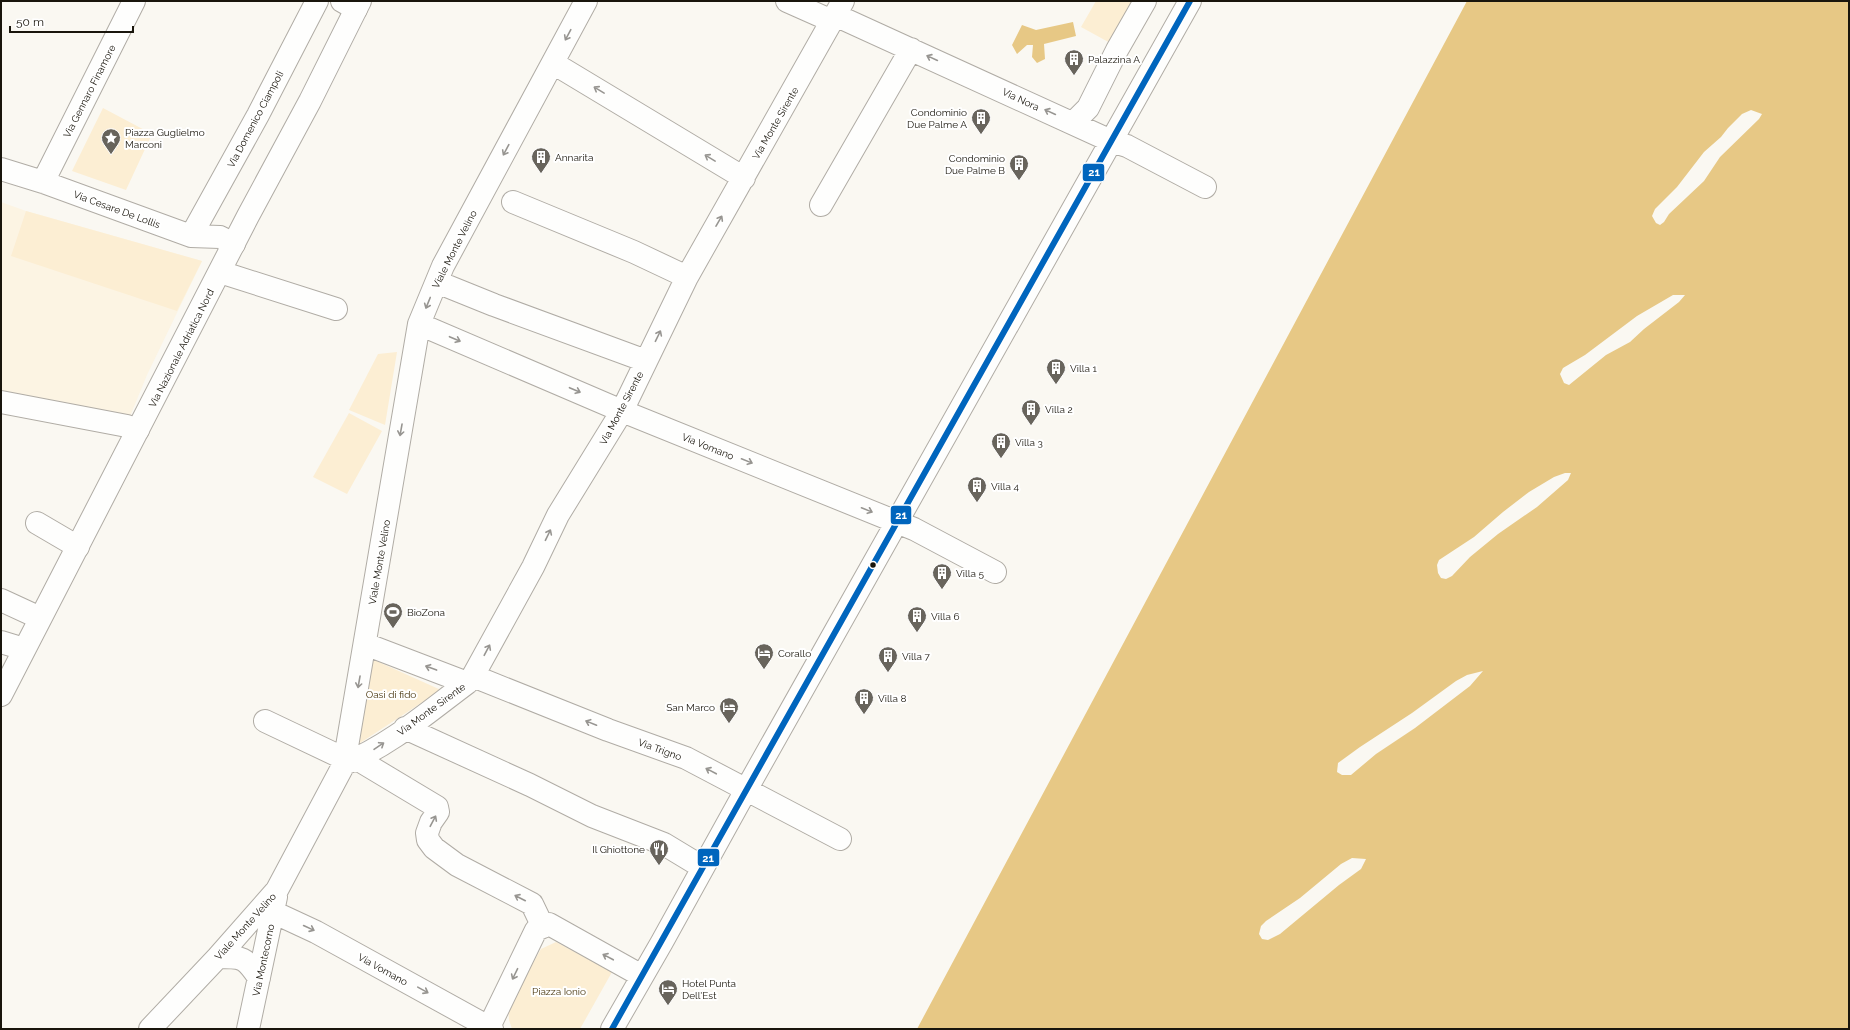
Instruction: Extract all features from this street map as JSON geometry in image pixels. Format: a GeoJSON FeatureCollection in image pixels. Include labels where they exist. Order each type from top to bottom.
{"type":"FeatureCollection","features":[{"type":"Feature","properties":{"kind":"street","name":"Via Gennaro Finamore"},"geometry":{"type":"LineString","coordinates":[[43,182],[134,1]]}},
{"type":"Feature","properties":{"kind":"street","name":"Via Domenico Ciampoli"},"geometry":{"type":"LineString","coordinates":[[191,236],[258,115],[317,1]]}},
{"type":"Feature","properties":{"kind":"street","name":"Viale Monte Velino"},"geometry":{"type":"LineString","coordinates":[[150,1029],[218,957],[277,890],[349,761],[365,644],[419,324],[443,266],[586,1]]}},
{"type":"Feature","properties":{"kind":"street","name":"Via Nora"},"geometry":{"type":"LineString","coordinates":[[787,1],[835,16],[911,49],[1111,141],[1127,146],[1205,186]]}},
{"type":"Feature","properties":{"kind":"street"},"geometry":{"type":"LineString","coordinates":[[1075,124],[1079,117],[1088,108],[1117,50],[1145,1]]}},
{"type":"Feature","properties":{"kind":"street"},"geometry":{"type":"LineString","coordinates":[[612,1029],[896,521],[1190,1]]}},
{"type":"Feature","properties":{"kind":"street","name":"Via Nazionale Adriatica Nord"},"geometry":{"type":"LineString","coordinates":[[1,695],[310,101],[353,4]]}},
{"type":"Feature","properties":{"kind":"street","name":"Via Monte Sirente"},"geometry":{"type":"LineString","coordinates":[[349,761],[405,728],[470,679],[533,566],[558,515],[622,410],[687,277],[835,16]]}},
{"type":"Feature","properties":{"kind":"street"},"geometry":{"type":"LineString","coordinates":[[821,205],[911,49]]}},
{"type":"Feature","properties":{"kind":"street"},"geometry":{"type":"LineString","coordinates":[[553,63],[744,178]]}},
{"type":"Feature","properties":{"kind":"street","name":"Via Cesare De Lollis"},"geometry":{"type":"LineString","coordinates":[[1,169],[43,182],[191,236],[227,259],[336,309]]}},
{"type":"Feature","properties":{"kind":"street"},"geometry":{"type":"LineString","coordinates":[[513,202],[634,252],[687,277]]}},
{"type":"Feature","properties":{"kind":"street"},"geometry":{"type":"LineString","coordinates":[[437,282],[501,308],[646,360]]}},
{"type":"Feature","properties":{"kind":"street","name":"Via Vomano"},"geometry":{"type":"LineString","coordinates":[[419,324],[622,410],[924,533],[995,572]]}},
{"type":"Feature","properties":{"kind":"street"},"geometry":{"type":"LineString","coordinates":[[1,402],[127,426],[138,430]]}},
{"type":"Feature","properties":{"kind":"street"},"geometry":{"type":"LineString","coordinates":[[37,523],[78,547]]}},
{"type":"Feature","properties":{"kind":"street"},"geometry":{"type":"LineString","coordinates":[[1,600],[40,618]]}},
{"type":"Feature","properties":{"kind":"street"},"geometry":{"type":"LineString","coordinates":[[1,642],[24,649]]}},
{"type":"Feature","properties":{"kind":"street","name":"Via Trigno"},"geometry":{"type":"LineString","coordinates":[[365,644],[470,679],[686,758],[840,839]]}},
{"type":"Feature","properties":{"kind":"street"},"geometry":{"type":"LineString","coordinates":[[265,721],[349,761],[437,807],[438,812],[431,822],[427,833],[428,840],[434,848],[457,865],[532,904],[542,927]]}},
{"type":"Feature","properties":{"kind":"street"},"geometry":{"type":"LineString","coordinates":[[405,728],[530,785],[592,816],[664,844],[702,867]]}},
{"type":"Feature","properties":{"kind":"street","name":"Via Montecorno"},"geometry":{"type":"LineString","coordinates":[[248,1029],[277,890]]}},
{"type":"Feature","properties":{"kind":"street","name":"Via Vomano"},"geometry":{"type":"LineString","coordinates":[[273,912],[316,932],[490,1028]]}},
{"type":"Feature","properties":{"kind":"street"},"geometry":{"type":"LineString","coordinates":[[490,1028],[536,930],[549,924],[642,976]]}},
{"type":"Feature","properties":{"kind":"street"},"geometry":{"type":"LineString","coordinates":[[218,957],[238,957],[249,963],[259,978]]}},
{"type":"Feature","properties":{"kind":"shaded area"},"geometry":{"type":"Polygon","coordinates":[[[1467,1],[1849,1],[1849,1029],[917,1029],[1467,1]]]}},
{"type":"Feature","properties":{"kind":"shaded area"},"geometry":{"type":"Polygon","coordinates":[[[1073,22],[1076,36],[1044,44],[1045,59],[1037,63],[1032,57],[1033,45],[1027,45],[1017,54],[1012,45],[1022,25],[1036,30],[1073,22]]]}},
{"type":"Feature","properties":{"kind":"shaded area"},"geometry":{"type":"Polygon","coordinates":[[[1,202],[26,211],[202,261],[147,375],[124,431],[1,410],[1,202]]]}},
{"type":"Feature","properties":{"kind":"green space"},"geometry":{"type":"Polygon","coordinates":[[[1096,1],[1136,1],[1112,44],[1081,27],[1096,1]]]}},
{"type":"Feature","properties":{"kind":"green space"},"geometry":{"type":"Polygon","coordinates":[[[103,108],[152,134],[126,190],[72,171],[103,108]]]}},
{"type":"Feature","properties":{"kind":"green space"},"geometry":{"type":"Polygon","coordinates":[[[26,211],[202,261],[177,311],[11,256],[26,211]]]}},
{"type":"Feature","properties":{"kind":"green space"},"geometry":{"type":"Polygon","coordinates":[[[397,352],[385,425],[349,410],[378,354],[397,352]]]}},
{"type":"Feature","properties":{"kind":"green space"},"geometry":{"type":"Polygon","coordinates":[[[349,413],[382,431],[347,494],[313,477],[349,413]]]}},
{"type":"Feature","properties":{"kind":"green space","name":"Oasi di fido"},"geometry":{"type":"Polygon","coordinates":[[[372,659],[441,690],[357,745],[372,659]]]}},
{"type":"Feature","properties":{"kind":"green space","name":"Piazza Ionio"},"geometry":{"type":"Polygon","coordinates":[[[556,942],[612,972],[580,1029],[512,1029],[509,1020],[508,1007],[541,949],[556,942]]]}},
{"type":"Feature","properties":{"kind":"pier"},"geometry":{"type":"Polygon","coordinates":[[[1751,110],[1762,114],[1759,119],[1720,157],[1704,181],[1669,214],[1664,222],[1660,225],[1656,223],[1652,216],[1655,209],[1677,187],[1704,152],[1721,137],[1742,114],[1751,110]]]}},
{"type":"Feature","properties":{"kind":"pier"},"geometry":{"type":"Polygon","coordinates":[[[1673,295],[1685,295],[1679,302],[1644,329],[1630,342],[1606,355],[1569,385],[1564,383],[1560,374],[1563,368],[1585,355],[1637,316],[1673,295]]]}},
{"type":"Feature","properties":{"kind":"pier"},"geometry":{"type":"Polygon","coordinates":[[[1565,473],[1571,473],[1568,480],[1537,507],[1498,534],[1470,557],[1452,576],[1446,579],[1441,578],[1438,573],[1437,565],[1439,560],[1474,537],[1529,492],[1554,477],[1565,473]]]}},
{"type":"Feature","properties":{"kind":"pier"},"geometry":{"type":"Polygon","coordinates":[[[1483,671],[1470,686],[1415,728],[1376,754],[1351,775],[1342,775],[1337,772],[1338,763],[1360,747],[1412,713],[1456,681],[1467,675],[1483,671]]]}},
{"type":"Feature","properties":{"kind":"pier"},"geometry":{"type":"Polygon","coordinates":[[[1352,858],[1366,859],[1361,869],[1339,885],[1280,934],[1268,940],[1262,939],[1259,934],[1261,926],[1266,921],[1300,898],[1341,864],[1352,858]]]}},
{"type":"Feature","properties":{"kind":"transit line","name":"21"},"geometry":{"type":"LineString","coordinates":[[612,1029],[1190,1]]}},
{"type":"Feature","properties":{"kind":"place","name":"Palazzina A"},"geometry":{"type":"Point","coordinates":[1074,76]}},
{"type":"Feature","properties":{"kind":"place","name":"Condominio Due Palme A"},"geometry":{"type":"Point","coordinates":[981,135]}},
{"type":"Feature","properties":{"kind":"place","name":"Piazza Guglielmo Marconi"},"geometry":{"type":"Point","coordinates":[111,155]}},
{"type":"Feature","properties":{"kind":"place","name":"Annarita"},"geometry":{"type":"Point","coordinates":[541,174]}},
{"type":"Feature","properties":{"kind":"place","name":"Condominio Due Palme B"},"geometry":{"type":"Point","coordinates":[1019,181]}},
{"type":"Feature","properties":{"kind":"place","name":"Villa 1"},"geometry":{"type":"Point","coordinates":[1056,385]}},
{"type":"Feature","properties":{"kind":"place","name":"Villa 2"},"geometry":{"type":"Point","coordinates":[1031,426]}},
{"type":"Feature","properties":{"kind":"place","name":"Villa 3"},"geometry":{"type":"Point","coordinates":[1001,459]}},
{"type":"Feature","properties":{"kind":"place","name":"Villa 4"},"geometry":{"type":"Point","coordinates":[977,503]}},
{"type":"Feature","properties":{"kind":"place","name":"Villa 5"},"geometry":{"type":"Point","coordinates":[942,590]}},
{"type":"Feature","properties":{"kind":"place","name":"BioZona"},"geometry":{"type":"Point","coordinates":[393,629]}},
{"type":"Feature","properties":{"kind":"place","name":"Villa 6"},"geometry":{"type":"Point","coordinates":[917,633]}},
{"type":"Feature","properties":{"kind":"place","name":"Corallo"},"geometry":{"type":"Point","coordinates":[764,670]}},
{"type":"Feature","properties":{"kind":"place","name":"Villa 7"},"geometry":{"type":"Point","coordinates":[888,673]}},
{"type":"Feature","properties":{"kind":"place","name":"Villa 8"},"geometry":{"type":"Point","coordinates":[864,715]}},
{"type":"Feature","properties":{"kind":"place","name":"San Marco"},"geometry":{"type":"Point","coordinates":[729,724]}},
{"type":"Feature","properties":{"kind":"place","name":"Il Ghiottone"},"geometry":{"type":"Point","coordinates":[659,866]}},
{"type":"Feature","properties":{"kind":"place","name":"Hotel Punta Dell'Est"},"geometry":{"type":"Point","coordinates":[668,1006]}}]}
